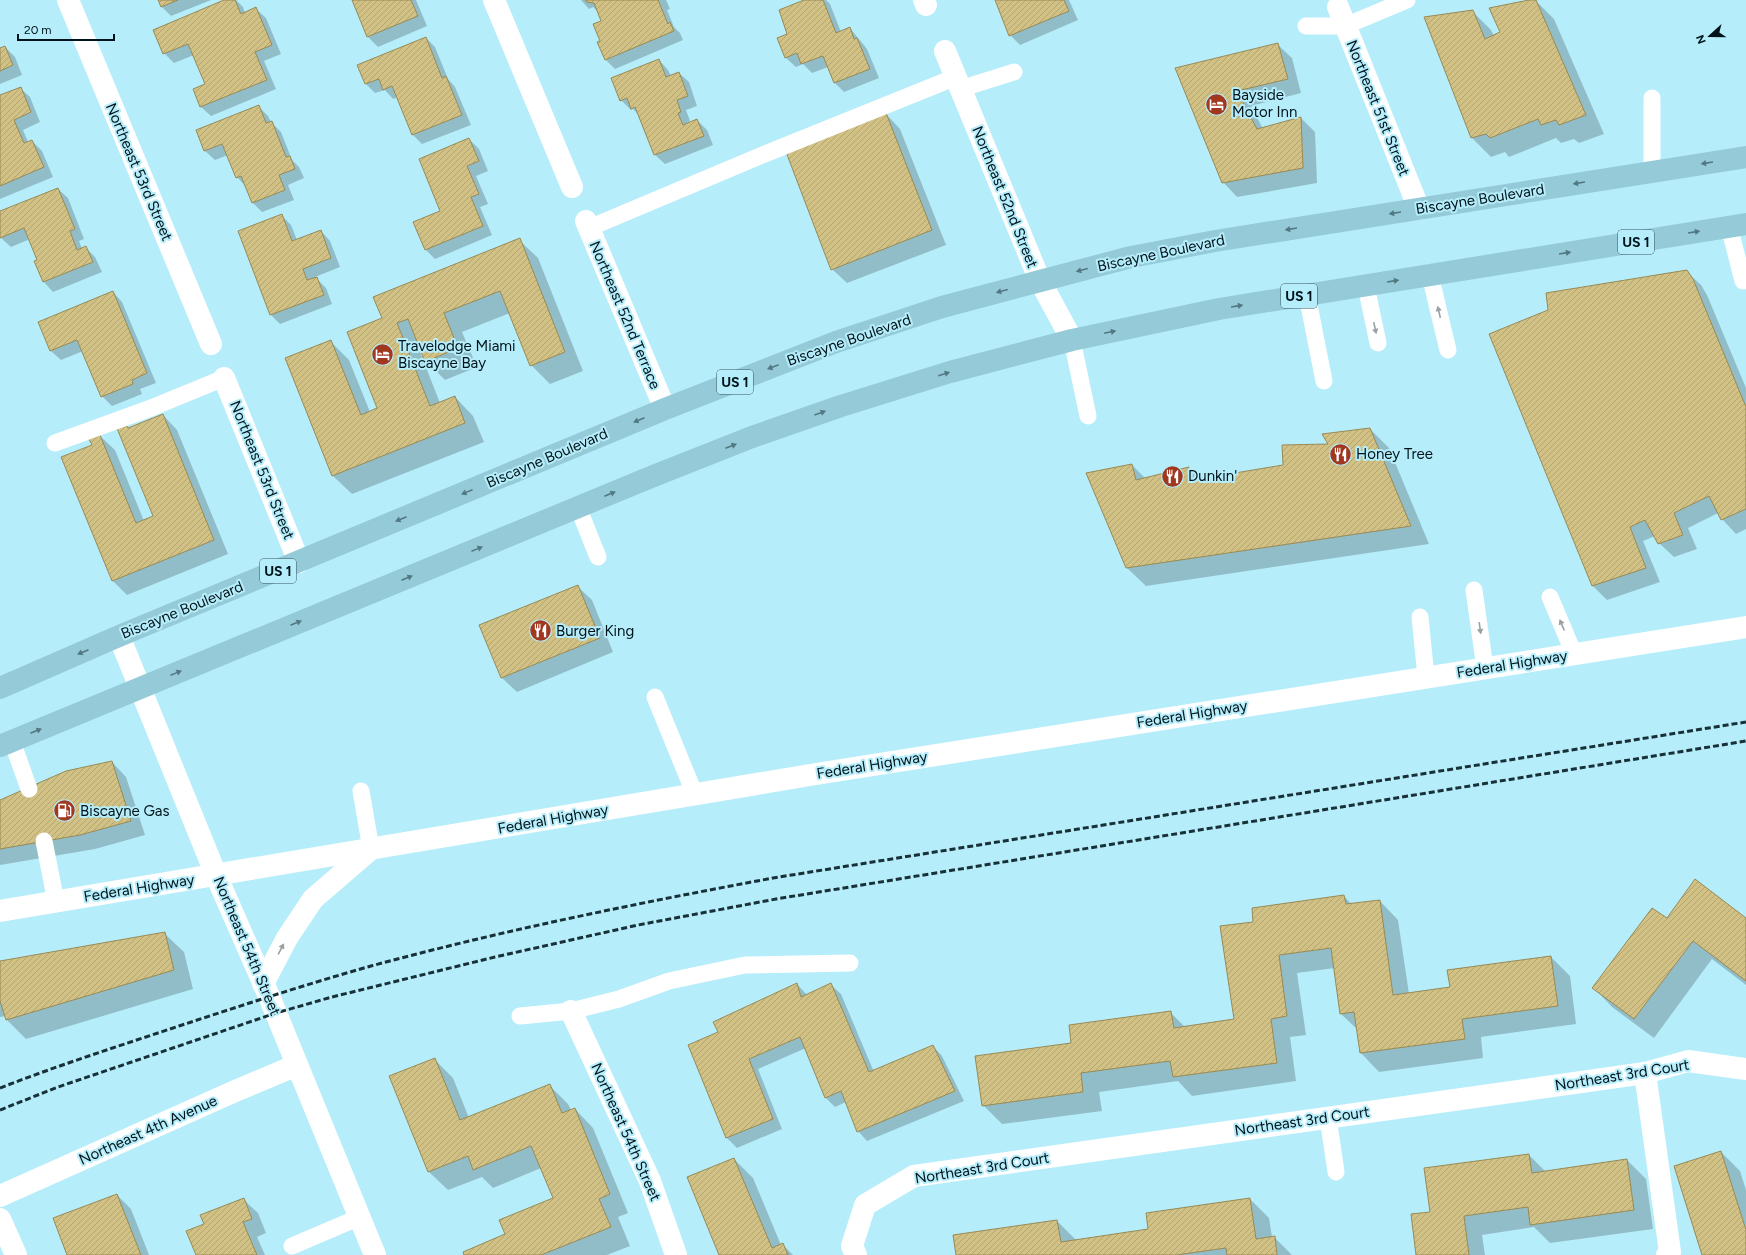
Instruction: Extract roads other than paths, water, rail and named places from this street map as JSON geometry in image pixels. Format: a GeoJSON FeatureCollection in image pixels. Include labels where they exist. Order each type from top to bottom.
{"type":"FeatureCollection","features":[{"type":"Feature","properties":{"kind":"main road","name":"Biscayne Boulevard"},"geometry":{"type":"LineString","coordinates":[[0,688],[119,636],[665,409],[836,342],[942,307],[1131,258],[1215,241],[1746,157]]}},
{"type":"Feature","properties":{"kind":"main road","name":"US 1"},"geometry":{"type":"LineString","coordinates":[[6,744],[578,507],[752,437],[841,406],[950,372],[1072,340],[1219,309],[1738,225]]}},
{"type":"Feature","properties":{"kind":"street","name":"Northeast 53rd Street"},"geometry":{"type":"LineString","coordinates":[[68,0],[211,344]]}},
{"type":"Feature","properties":{"kind":"street"},"geometry":{"type":"LineString","coordinates":[[494,0],[572,187]]}},
{"type":"Feature","properties":{"kind":"street","name":"Northeast 51st Street"},"geometry":{"type":"LineString","coordinates":[[1342,16],[1419,209]]}},
{"type":"Feature","properties":{"kind":"street","name":"Northeast 52nd Street"},"geometry":{"type":"LineString","coordinates":[[945,51],[1040,281],[1072,340]]}},
{"type":"Feature","properties":{"kind":"street","name":"Northeast 52nd Terrace"},"geometry":{"type":"LineString","coordinates":[[588,224],[665,409]]}},
{"type":"Feature","properties":{"kind":"street","name":"Northeast 53rd Street"},"geometry":{"type":"LineString","coordinates":[[224,378],[299,562]]}},
{"type":"Feature","properties":{"kind":"street","name":"Federal Highway"},"geometry":{"type":"LineString","coordinates":[[0,911],[694,795],[1746,627]]}},
{"type":"Feature","properties":{"kind":"street","name":"Northeast 54th Street"},"geometry":{"type":"LineString","coordinates":[[119,636],[216,875],[298,1065],[375,1255]]}},
{"type":"Feature","properties":{"kind":"street"},"geometry":{"type":"LineString","coordinates":[[263,984],[287,938],[313,899],[371,849]]}},
{"type":"Feature","properties":{"kind":"street","name":"Northeast 54th Street"},"geometry":{"type":"LineString","coordinates":[[571,1011],[650,1181],[676,1255]]}},
{"type":"Feature","properties":{"kind":"street","name":"Northeast 3rd Court"},"geometry":{"type":"LineString","coordinates":[[856,1255],[852,1246],[865,1205],[914,1176],[1646,1073],[1688,1061],[1746,1069]]}},
{"type":"Feature","properties":{"kind":"street","name":"Northeast 4th Avenue"},"geometry":{"type":"LineString","coordinates":[[0,1196],[233,1092],[298,1065]]}},
{"type":"Feature","properties":{"kind":"street"},"geometry":{"type":"LineString","coordinates":[[1646,1073],[1670,1252],[1667,1255]]}},
{"type":"Feature","properties":{"kind":"street"},"geometry":{"type":"LineString","coordinates":[[0,1219],[16,1255]]}},
{"type":"Feature","properties":{"kind":"lane"},"geometry":{"type":"LineString","coordinates":[[1306,26],[1407,0]]}},
{"type":"Feature","properties":{"kind":"lane"},"geometry":{"type":"LineString","coordinates":[[588,224],[760,156],[958,83],[1014,72]]}},
{"type":"Feature","properties":{"kind":"lane"},"geometry":{"type":"LineString","coordinates":[[1652,98],[1652,172]]}},
{"type":"Feature","properties":{"kind":"lane"},"geometry":{"type":"LineString","coordinates":[[1738,225],[1743,281]]}},
{"type":"Feature","properties":{"kind":"lane"},"geometry":{"type":"LineString","coordinates":[[1430,275],[1448,350]]}},
{"type":"Feature","properties":{"kind":"lane"},"geometry":{"type":"LineString","coordinates":[[1366,286],[1378,343]]}},
{"type":"Feature","properties":{"kind":"lane"},"geometry":{"type":"LineString","coordinates":[[1307,295],[1324,382]]}},
{"type":"Feature","properties":{"kind":"lane"},"geometry":{"type":"LineString","coordinates":[[1072,340],[1088,416]]}},
{"type":"Feature","properties":{"kind":"lane"},"geometry":{"type":"LineString","coordinates":[[55,442],[151,408],[224,378]]}},
{"type":"Feature","properties":{"kind":"lane"},"geometry":{"type":"LineString","coordinates":[[578,507],[598,557]]}},
{"type":"Feature","properties":{"kind":"lane"},"geometry":{"type":"LineString","coordinates":[[1474,590],[1485,668]]}},
{"type":"Feature","properties":{"kind":"lane"},"geometry":{"type":"LineString","coordinates":[[1550,597],[1574,654]]}},
{"type":"Feature","properties":{"kind":"lane"},"geometry":{"type":"LineString","coordinates":[[1420,617],[1426,677]]}},
{"type":"Feature","properties":{"kind":"lane"},"geometry":{"type":"LineString","coordinates":[[655,697],[694,795]]}},
{"type":"Feature","properties":{"kind":"lane"},"geometry":{"type":"LineString","coordinates":[[6,744],[29,789]]}},
{"type":"Feature","properties":{"kind":"lane"},"geometry":{"type":"LineString","coordinates":[[361,791],[371,849]]}},
{"type":"Feature","properties":{"kind":"lane"},"geometry":{"type":"LineString","coordinates":[[44,841],[56,902]]}},
{"type":"Feature","properties":{"kind":"lane"},"geometry":{"type":"LineString","coordinates":[[520,1016],[571,1011],[619,999],[669,981],[745,965],[850,963]]}},
{"type":"Feature","properties":{"kind":"lane"},"geometry":{"type":"LineString","coordinates":[[1328,1118],[1336,1172]]}},
{"type":"Feature","properties":{"kind":"lane"},"geometry":{"type":"LineString","coordinates":[[292,1246],[360,1217]]}},
{"type":"Feature","properties":{"kind":"railway"},"geometry":{"type":"LineString","coordinates":[[0,1088],[44,1071],[112,1048],[371,966],[521,929],[672,897],[773,878],[1746,722]]}},
{"type":"Feature","properties":{"kind":"railway"},"geometry":{"type":"LineString","coordinates":[[0,1110],[58,1087],[276,1013],[332,997],[495,957],[638,925],[776,899],[1746,741]]}},
{"type":"Feature","properties":{"kind":"place","name":"Bayside Motor Inn"},"geometry":{"type":"Point","coordinates":[1217,104]}},
{"type":"Feature","properties":{"kind":"place","name":"Travelodge Miami Biscayne Bay"},"geometry":{"type":"Point","coordinates":[383,355]}},
{"type":"Feature","properties":{"kind":"place","name":"Honey Tree"},"geometry":{"type":"Point","coordinates":[1340,454]}},
{"type":"Feature","properties":{"kind":"place","name":"Dunkin'"},"geometry":{"type":"Point","coordinates":[1173,476]}},
{"type":"Feature","properties":{"kind":"place","name":"Burger King"},"geometry":{"type":"Point","coordinates":[540,631]}},
{"type":"Feature","properties":{"kind":"place","name":"Biscayne Gas"},"geometry":{"type":"Point","coordinates":[64,811]}}]}
